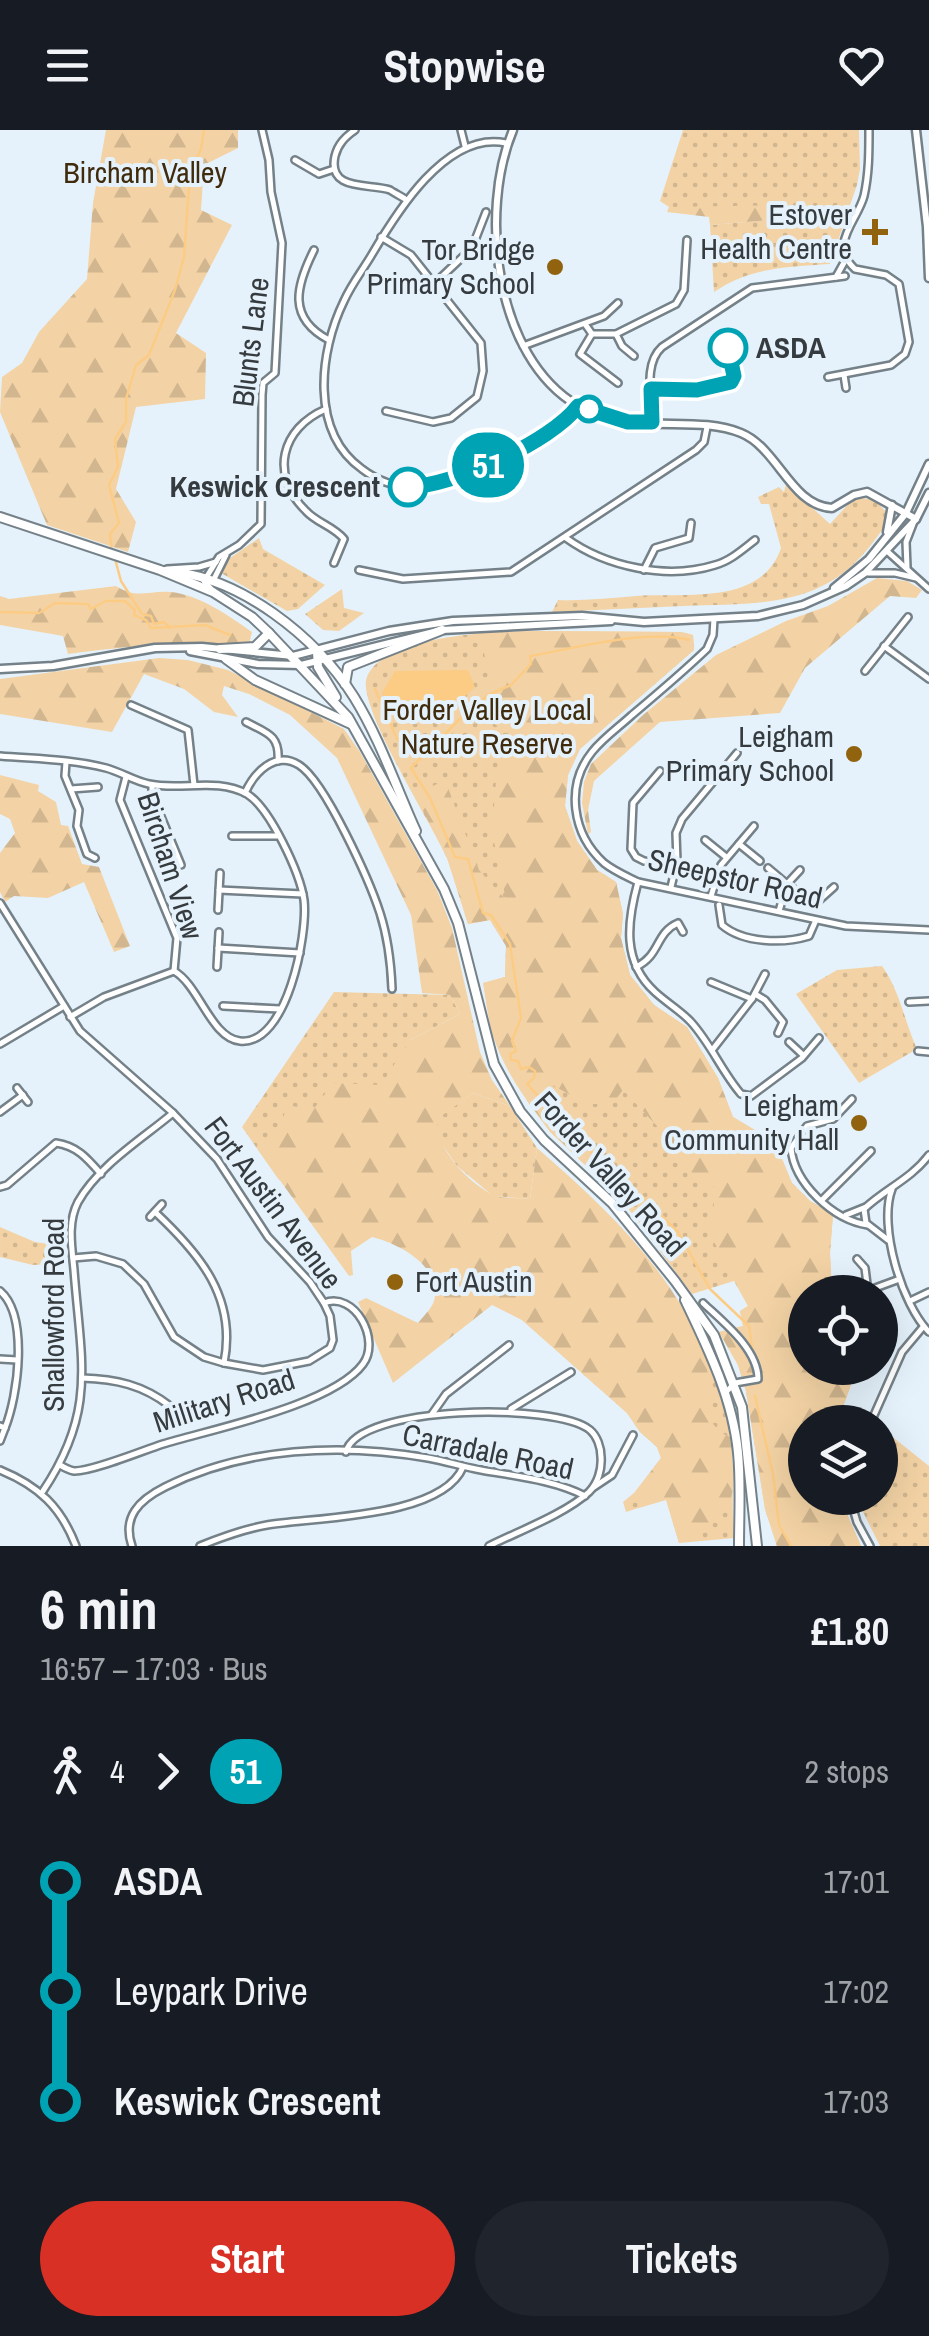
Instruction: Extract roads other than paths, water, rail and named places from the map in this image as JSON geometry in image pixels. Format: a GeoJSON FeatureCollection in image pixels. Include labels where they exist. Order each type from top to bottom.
{"type":"FeatureCollection","features":[{"type":"Feature","properties":{"kind":"main road"},"geometry":{"type":"LineString","coordinates":[[513,130],[506,142],[497,208],[498,254],[509,312],[523,346],[542,374],[578,406],[628,422],[707,427],[752,439],[818,506],[832,508],[866,492],[915,520]]}},
{"type":"Feature","properties":{"kind":"main road"},"geometry":{"type":"LineString","coordinates":[[916,130],[928,227],[929,278]]}},
{"type":"Feature","properties":{"kind":"main road"},"geometry":{"type":"LineString","coordinates":[[828,594],[884,542],[906,513],[929,464]]}},
{"type":"Feature","properties":{"kind":"main road"},"geometry":{"type":"LineString","coordinates":[[184,648],[258,664],[300,665],[442,630],[758,616],[803,605],[865,573],[915,520],[929,493]]}},
{"type":"Feature","properties":{"kind":"main road"},"geometry":{"type":"LineString","coordinates":[[888,552],[884,542],[892,505]]}},
{"type":"Feature","properties":{"kind":"main road"},"geometry":{"type":"LineString","coordinates":[[0,517],[244,595],[317,652],[350,721]]}},
{"type":"Feature","properties":{"kind":"main road"},"geometry":{"type":"LineString","coordinates":[[160,570],[182,572],[210,585]]}},
{"type":"Feature","properties":{"kind":"main road","name":"Forder Valley Road"},"geometry":{"type":"LineString","coordinates":[[210,585],[269,632],[350,721],[435,872]]}},
{"type":"Feature","properties":{"kind":"main road"},"geometry":{"type":"LineString","coordinates":[[0,669],[53,666],[143,650],[184,648],[293,656],[389,631],[453,621],[582,616],[612,620]]}},
{"type":"Feature","properties":{"kind":"main road"},"geometry":{"type":"LineString","coordinates":[[345,684],[348,666],[442,630]]}},
{"type":"Feature","properties":{"kind":"main road"},"geometry":{"type":"LineString","coordinates":[[220,649],[255,647],[269,632]]}},
{"type":"Feature","properties":{"kind":"main road"},"geometry":{"type":"LineString","coordinates":[[226,659],[255,680],[350,721]]}},
{"type":"Feature","properties":{"kind":"main road","name":"Forder Valley Road"},"geometry":{"type":"LineString","coordinates":[[320,662],[345,684],[367,721],[458,922],[494,1064],[520,1110],[544,1140],[612,1203],[714,1335],[735,1383],[748,1450],[757,1546]]}},
{"type":"Feature","properties":{"kind":"main road","name":"Forder Valley Road"},"geometry":{"type":"LineString","coordinates":[[675,1281],[725,1393],[738,1453],[738,1546]]}},
{"type":"Feature","properties":{"kind":"street","name":"Blunts Lane"},"geometry":{"type":"LineString","coordinates":[[210,585],[216,562],[261,524],[263,383],[275,373],[282,284],[282,244],[262,130]]}},
{"type":"Feature","properties":{"kind":"street"},"geometry":{"type":"LineString","coordinates":[[334,168],[340,144],[355,130]]}},
{"type":"Feature","properties":{"kind":"street"},"geometry":{"type":"LineString","coordinates":[[461,130],[465,146]]}},
{"type":"Feature","properties":{"kind":"street"},"geometry":{"type":"LineString","coordinates":[[836,278],[846,259],[844,238],[863,200],[869,130]]}},
{"type":"Feature","properties":{"kind":"street"},"geometry":{"type":"LineString","coordinates":[[506,142],[484,140],[465,146],[421,178],[405,199],[344,300],[329,340],[326,409],[338,444],[355,464],[379,480],[405,488],[468,475],[561,426],[578,406]]}},
{"type":"Feature","properties":{"kind":"street"},"geometry":{"type":"LineString","coordinates":[[295,160],[320,174],[334,168]]}},
{"type":"Feature","properties":{"kind":"street"},"geometry":{"type":"LineString","coordinates":[[334,168],[345,183],[390,190],[405,199]]}},
{"type":"Feature","properties":{"kind":"street"},"geometry":{"type":"LineString","coordinates":[[433,285],[472,248],[486,212]]}},
{"type":"Feature","properties":{"kind":"street"},"geometry":{"type":"LineString","coordinates":[[381,237],[412,255],[481,344],[482,382],[470,404],[451,418],[434,422],[386,411]]}},
{"type":"Feature","properties":{"kind":"street"},"geometry":{"type":"LineString","coordinates":[[592,334],[616,334],[676,304],[684,290],[687,240]]}},
{"type":"Feature","properties":{"kind":"street"},"geometry":{"type":"LineString","coordinates":[[314,250],[301,278],[300,310],[312,331],[329,340]]}},
{"type":"Feature","properties":{"kind":"street"},"geometry":{"type":"LineString","coordinates":[[828,377],[896,362],[905,354],[908,342],[899,284],[886,275],[855,270],[846,259]]}},
{"type":"Feature","properties":{"kind":"street"},"geometry":{"type":"LineString","coordinates":[[652,422],[650,365],[662,346],[752,288],[845,276]]}},
{"type":"Feature","properties":{"kind":"street"},"geometry":{"type":"LineString","coordinates":[[523,346],[612,312],[618,303]]}},
{"type":"Feature","properties":{"kind":"street"},"geometry":{"type":"LineString","coordinates":[[585,324],[592,334]]}},
{"type":"Feature","properties":{"kind":"street"},"geometry":{"type":"LineString","coordinates":[[592,334],[580,354],[618,383]]}},
{"type":"Feature","properties":{"kind":"street"},"geometry":{"type":"LineString","coordinates":[[616,334],[634,356]]}},
{"type":"Feature","properties":{"kind":"street"},"geometry":{"type":"LineString","coordinates":[[844,375],[846,388]]}},
{"type":"Feature","properties":{"kind":"street"},"geometry":{"type":"LineString","coordinates":[[326,409],[296,428],[286,444],[284,462],[287,480],[300,505],[344,539],[334,563]]}},
{"type":"Feature","properties":{"kind":"street"},"geometry":{"type":"LineString","coordinates":[[359,570],[397,579],[497,575],[521,567],[696,450],[704,442],[707,427]]}},
{"type":"Feature","properties":{"kind":"street"},"geometry":{"type":"LineString","coordinates":[[908,570],[906,542],[915,520]]}},
{"type":"Feature","properties":{"kind":"street"},"geometry":{"type":"LineString","coordinates":[[644,570],[655,548],[689,538],[691,523]]}},
{"type":"Feature","properties":{"kind":"street"},"geometry":{"type":"LineString","coordinates":[[566,538],[608,562],[644,570],[713,566],[754,540]]}},
{"type":"Feature","properties":{"kind":"street"},"geometry":{"type":"LineString","coordinates":[[210,585],[228,552]]}},
{"type":"Feature","properties":{"kind":"street"},"geometry":{"type":"LineString","coordinates":[[888,552],[929,589]]}},
{"type":"Feature","properties":{"kind":"street"},"geometry":{"type":"LineString","coordinates":[[160,570],[216,562]]}},
{"type":"Feature","properties":{"kind":"street"},"geometry":{"type":"LineString","coordinates":[[865,573],[895,572],[919,578]]}},
{"type":"Feature","properties":{"kind":"street"},"geometry":{"type":"LineString","coordinates":[[866,671],[908,617]]}},
{"type":"Feature","properties":{"kind":"street","name":"Sheepstor Road"},"geometry":{"type":"LineString","coordinates":[[714,619],[714,636],[707,649],[596,748],[578,780],[575,805],[586,840],[607,865],[638,882],[816,920],[881,929],[929,930]]}},
{"type":"Feature","properties":{"kind":"street"},"geometry":{"type":"LineString","coordinates":[[884,646],[929,678]]}},
{"type":"Feature","properties":{"kind":"street"},"geometry":{"type":"LineString","coordinates":[[131,705],[188,730],[194,784]]}},
{"type":"Feature","properties":{"kind":"street"},"geometry":{"type":"LineString","coordinates":[[246,722],[274,736],[278,742],[278,761]]}},
{"type":"Feature","properties":{"kind":"street"},"geometry":{"type":"LineString","coordinates":[[672,887],[676,834],[682,819],[737,753]]}},
{"type":"Feature","properties":{"kind":"street"},"geometry":{"type":"LineString","coordinates":[[0,756],[110,768],[152,785],[194,784],[234,788],[245,793],[259,804],[278,836],[303,894],[305,923],[300,953],[280,1009],[264,1034],[250,1040],[231,1039],[184,977],[174,971],[90,1003],[70,1016]]}},
{"type":"Feature","properties":{"kind":"street"},"geometry":{"type":"LineString","coordinates":[[66,761],[65,776],[79,810],[77,826],[87,854],[95,858]]}},
{"type":"Feature","properties":{"kind":"street"},"geometry":{"type":"LineString","coordinates":[[245,793],[261,768],[278,761],[303,767],[354,851],[386,932],[392,989]]}},
{"type":"Feature","properties":{"kind":"street"},"geometry":{"type":"LineString","coordinates":[[660,772],[634,803],[632,849],[644,861],[676,862]]}},
{"type":"Feature","properties":{"kind":"street","name":"Bircham View"},"geometry":{"type":"LineString","coordinates":[[126,776],[120,800],[177,938],[174,971]]}},
{"type":"Feature","properties":{"kind":"street"},"geometry":{"type":"LineString","coordinates":[[152,785],[153,799],[181,864]]}},
{"type":"Feature","properties":{"kind":"street"},"geometry":{"type":"LineString","coordinates":[[70,789],[98,787]]}},
{"type":"Feature","properties":{"kind":"street"},"geometry":{"type":"LineString","coordinates":[[711,896],[718,870],[754,826]]}},
{"type":"Feature","properties":{"kind":"street"},"geometry":{"type":"LineString","coordinates":[[232,836],[278,836]]}},
{"type":"Feature","properties":{"kind":"street"},"geometry":{"type":"LineString","coordinates":[[705,840],[726,857]]}},
{"type":"Feature","properties":{"kind":"street"},"geometry":{"type":"LineString","coordinates":[[739,843],[760,861]]}},
{"type":"Feature","properties":{"kind":"street"},"geometry":{"type":"LineString","coordinates":[[768,868],[815,904],[834,887]]}},
{"type":"Feature","properties":{"kind":"street"},"geometry":{"type":"LineString","coordinates":[[779,912],[788,884],[800,870]]}},
{"type":"Feature","properties":{"kind":"street"},"geometry":{"type":"LineString","coordinates":[[218,910],[220,873]]}},
{"type":"Feature","properties":{"kind":"street"},"geometry":{"type":"LineString","coordinates":[[638,882],[628,935],[636,967],[651,988],[688,1018],[738,1090],[746,1096],[776,1079],[819,1038]]}},
{"type":"Feature","properties":{"kind":"street"},"geometry":{"type":"LineString","coordinates":[[219,890],[303,894]]}},
{"type":"Feature","properties":{"kind":"street","name":"Fort Austin Avenue"},"geometry":{"type":"LineString","coordinates":[[0,903],[80,1031],[173,1112],[217,1159],[268,1237],[324,1303],[334,1340],[321,1356],[263,1370],[224,1364],[204,1357],[174,1337],[144,1284],[123,1264],[96,1256],[73,1258]]}},
{"type":"Feature","properties":{"kind":"street"},"geometry":{"type":"LineString","coordinates":[[719,906],[722,925],[730,932],[771,941],[809,936],[816,920]]}},
{"type":"Feature","properties":{"kind":"street"},"geometry":{"type":"LineString","coordinates":[[636,967],[652,958],[670,926],[678,923],[683,932]]}},
{"type":"Feature","properties":{"kind":"street"},"geometry":{"type":"LineString","coordinates":[[217,967],[219,932]]}},
{"type":"Feature","properties":{"kind":"street"},"geometry":{"type":"LineString","coordinates":[[218,948],[300,953]]}},
{"type":"Feature","properties":{"kind":"street"},"geometry":{"type":"LineString","coordinates":[[712,1050],[754,997],[765,974]]}},
{"type":"Feature","properties":{"kind":"street"},"geometry":{"type":"LineString","coordinates":[[710,982],[765,1000],[783,1022],[778,1033]]}},
{"type":"Feature","properties":{"kind":"street"},"geometry":{"type":"LineString","coordinates":[[909,1002],[929,1002]]}},
{"type":"Feature","properties":{"kind":"street"},"geometry":{"type":"LineString","coordinates":[[0,1044],[64,1006]]}},
{"type":"Feature","properties":{"kind":"street"},"geometry":{"type":"LineString","coordinates":[[223,1006],[280,1009]]}},
{"type":"Feature","properties":{"kind":"street"},"geometry":{"type":"LineString","coordinates":[[789,1042],[804,1056]]}},
{"type":"Feature","properties":{"kind":"street"},"geometry":{"type":"LineString","coordinates":[[918,1050],[929,1052]]}},
{"type":"Feature","properties":{"kind":"street"},"geometry":{"type":"LineString","coordinates":[[0,1112],[25,1099],[17,1088]]}},
{"type":"Feature","properties":{"kind":"street"},"geometry":{"type":"LineString","coordinates":[[852,1099],[834,1119],[807,1126],[791,1148],[793,1163],[801,1179],[846,1216],[871,1226],[882,1226],[888,1217]]}},
{"type":"Feature","properties":{"kind":"street","name":"Shallowford Road"},"geometry":{"type":"LineString","coordinates":[[43,1492],[60,1465],[80,1414],[82,1378],[72,1220],[76,1205],[101,1174],[173,1112]]}},
{"type":"Feature","properties":{"kind":"street"},"geometry":{"type":"LineString","coordinates":[[0,1187],[56,1143],[70,1145],[86,1156],[101,1174]]}},
{"type":"Feature","properties":{"kind":"street"},"geometry":{"type":"LineString","coordinates":[[822,1200],[871,1150]]}},
{"type":"Feature","properties":{"kind":"street"},"geometry":{"type":"LineString","coordinates":[[846,1216],[892,1189],[929,1155]]}},
{"type":"Feature","properties":{"kind":"street"},"geometry":{"type":"LineString","coordinates":[[879,1405],[902,1352],[926,1330],[899,1279],[890,1242],[887,1209],[892,1189]]}},
{"type":"Feature","properties":{"kind":"street"},"geometry":{"type":"LineString","coordinates":[[887,1209],[878,1202],[868,1205],[863,1216],[890,1242]]}},
{"type":"Feature","properties":{"kind":"street"},"geometry":{"type":"LineString","coordinates":[[162,1204],[153,1214],[202,1261],[219,1291],[228,1330],[224,1364]]}},
{"type":"Feature","properties":{"kind":"street"},"geometry":{"type":"LineString","coordinates":[[858,1259],[866,1275]]}},
{"type":"Feature","properties":{"kind":"street"},"geometry":{"type":"LineString","coordinates":[[0,1292],[13,1308],[18,1360],[15,1397],[0,1442]]}},
{"type":"Feature","properties":{"kind":"street"},"geometry":{"type":"LineString","coordinates":[[910,1301],[929,1292]]}},
{"type":"Feature","properties":{"kind":"street","name":"Military Road"},"geometry":{"type":"LineString","coordinates":[[60,1465],[79,1471],[167,1442],[263,1418],[344,1380],[364,1364],[371,1346],[368,1333],[362,1318],[350,1308],[338,1301],[324,1303]]}},
{"type":"Feature","properties":{"kind":"street"},"geometry":{"type":"LineString","coordinates":[[703,1303],[738,1336],[759,1372],[758,1379],[735,1383],[725,1393]]}},
{"type":"Feature","properties":{"kind":"street"},"geometry":{"type":"LineString","coordinates":[[432,1414],[446,1394],[509,1345]]}},
{"type":"Feature","properties":{"kind":"street"},"geometry":{"type":"LineString","coordinates":[[0,1360],[18,1360]]}},
{"type":"Feature","properties":{"kind":"street"},"geometry":{"type":"LineString","coordinates":[[508,1411],[570,1372]]}},
{"type":"Feature","properties":{"kind":"street"},"geometry":{"type":"LineString","coordinates":[[82,1378],[122,1381],[153,1393],[170,1406]]}},
{"type":"Feature","properties":{"kind":"street"},"geometry":{"type":"LineString","coordinates":[[522,1402],[524,1414]]}},
{"type":"Feature","properties":{"kind":"street"},"geometry":{"type":"LineString","coordinates":[[346,1452],[351,1440],[365,1432],[432,1414],[508,1411],[581,1424],[592,1432],[602,1455],[594,1487]]}},
{"type":"Feature","properties":{"kind":"street"},"geometry":{"type":"LineString","coordinates":[[489,1546],[585,1496],[612,1474],[633,1435]]}},
{"type":"Feature","properties":{"kind":"street","name":"Carradale Road"},"geometry":{"type":"LineString","coordinates":[[132,1546],[127,1532],[132,1512],[154,1493],[180,1480],[260,1456],[315,1450],[430,1458],[521,1477],[585,1496]]}},
{"type":"Feature","properties":{"kind":"street"},"geometry":{"type":"LineString","coordinates":[[200,1546],[262,1526],[406,1506],[458,1478],[463,1466]]}},
{"type":"Feature","properties":{"kind":"street"},"geometry":{"type":"LineString","coordinates":[[0,1470],[43,1492],[60,1512],[76,1546]]}},
{"type":"Feature","properties":{"kind":"street"},"geometry":{"type":"LineString","coordinates":[[600,1471],[606,1476],[612,1474]]}},
{"type":"Feature","properties":{"kind":"street"},"geometry":{"type":"LineString","coordinates":[[855,1515],[870,1546]]}},
{"type":"Feature","properties":{"kind":"waterway"},"geometry":{"type":"LineString","coordinates":[[112,552],[110,534],[119,523],[109,485],[118,467],[115,439],[126,422],[126,399],[136,365],[149,355],[175,290],[184,257],[190,173],[201,149],[204,130]]}},
{"type":"Feature","properties":{"kind":"waterway"},"geometry":{"type":"LineString","coordinates":[[115,559],[121,581],[142,614],[151,616],[154,624],[164,622],[170,628]]}},
{"type":"Feature","properties":{"kind":"waterway"},"geometry":{"type":"LineString","coordinates":[[41,612],[55,603],[88,604],[91,609],[106,601],[125,601],[135,610],[134,615],[146,620],[151,628],[205,625],[230,635]]}},
{"type":"Feature","properties":{"kind":"waterway"},"geometry":{"type":"LineString","coordinates":[[0,612],[39,613]]}},
{"type":"Feature","properties":{"kind":"waterway"},"geometry":{"type":"LineString","coordinates":[[689,640],[633,638],[530,656],[531,664],[511,685],[488,695],[465,714],[411,768],[430,798],[455,857],[468,859],[483,913],[491,915],[510,944],[521,1018],[512,1041],[516,1051],[510,1054],[511,1060],[518,1061],[521,1069],[529,1067],[535,1071],[527,1084],[629,1192],[642,1196],[678,1232],[710,1289],[749,1326],[753,1354]]}},
{"type":"Feature","properties":{"kind":"waterway"},"geometry":{"type":"LineString","coordinates":[[375,689],[397,739],[418,751],[421,759]]}},
{"type":"Feature","properties":{"kind":"waterway"},"geometry":{"type":"LineString","coordinates":[[755,1396],[773,1474],[779,1525],[791,1546]]}},
{"type":"Feature","properties":{"kind":"place","name":"Estover Health Centre"},"geometry":{"type":"Point","coordinates":[875,232]}},
{"type":"Feature","properties":{"kind":"place","name":"Tor Bridge Primary School"},"geometry":{"type":"Point","coordinates":[555,267]}},
{"type":"Feature","properties":{"kind":"place","name":"ASDA"},"geometry":{"type":"Point","coordinates":[728,348]}},
{"type":"Feature","properties":{"kind":"place","name":"Keswick Crescent"},"geometry":{"type":"Point","coordinates":[408,487]}},
{"type":"Feature","properties":{"kind":"place","name":"Leigham Primary School"},"geometry":{"type":"Point","coordinates":[854,754]}},
{"type":"Feature","properties":{"kind":"place","name":"Leigham Community Hall"},"geometry":{"type":"Point","coordinates":[859,1123]}},
{"type":"Feature","properties":{"kind":"place","name":"Fort Austin"},"geometry":{"type":"Point","coordinates":[395,1282]}},
{"type":"Feature","properties":{"kind":"park label","name":"Bircham Valley"},"geometry":{"type":"Point","coordinates":[145,173]}},
{"type":"Feature","properties":{"kind":"park label","name":"Forder Valley Local Nature Reserve"},"geometry":{"type":"Point","coordinates":[487,727]}}]}
